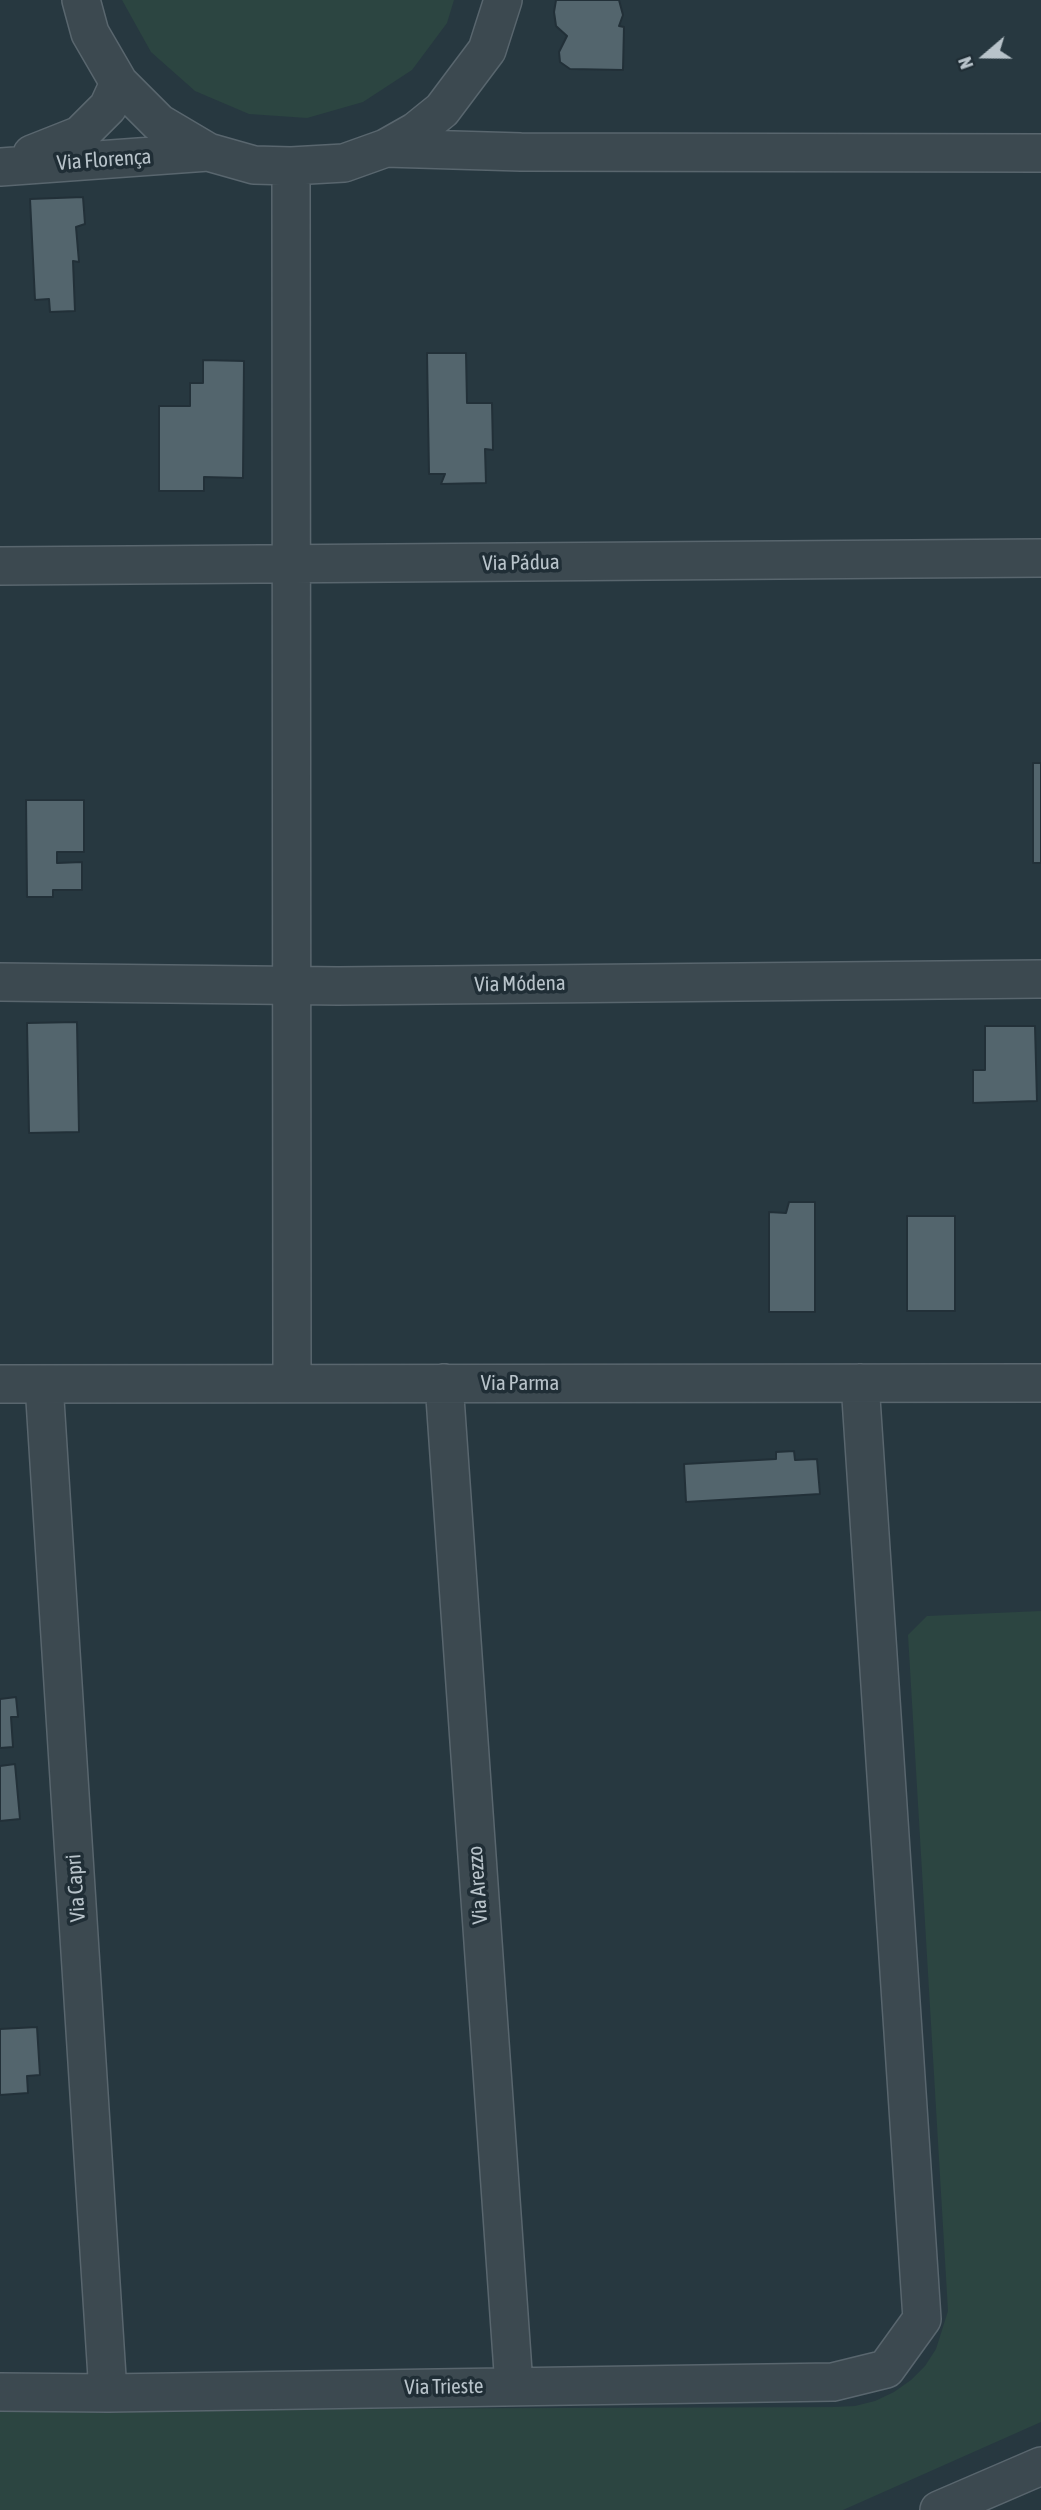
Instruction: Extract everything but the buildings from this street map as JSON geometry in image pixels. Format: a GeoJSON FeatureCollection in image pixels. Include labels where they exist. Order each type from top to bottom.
{"type":"FeatureCollection","features":[{"type":"Feature","properties":{"kind":"street"},"geometry":{"type":"LineString","coordinates":[[80,0],[90,33],[119,83],[159,123],[208,152],[254,165],[291,166],[344,163],[387,148],[416,131],[442,110],[487,50],[503,0]]}},
{"type":"Feature","properties":{"kind":"street","name":"Via Florença"},"geometry":{"type":"LineString","coordinates":[[0,167],[80,135],[108,107],[119,83]]}},
{"type":"Feature","properties":{"kind":"street"},"geometry":{"type":"LineString","coordinates":[[442,110],[521,152]]}},
{"type":"Feature","properties":{"kind":"street"},"geometry":{"type":"LineString","coordinates":[[387,148],[521,152],[1041,153]]}},
{"type":"Feature","properties":{"kind":"street","name":"Via Florença"},"geometry":{"type":"LineString","coordinates":[[0,167],[208,152]]}},
{"type":"Feature","properties":{"kind":"street"},"geometry":{"type":"LineString","coordinates":[[291,166],[292,1384]]}},
{"type":"Feature","properties":{"kind":"street","name":"Via Pádua"},"geometry":{"type":"LineString","coordinates":[[0,566],[1041,558]]}},
{"type":"Feature","properties":{"kind":"street","name":"Via Módena"},"geometry":{"type":"LineString","coordinates":[[0,982],[292,986],[1041,979]]}},
{"type":"Feature","properties":{"kind":"street","name":"Via Arezzo"},"geometry":{"type":"LineString","coordinates":[[444,1383],[514,2386]]}},
{"type":"Feature","properties":{"kind":"street","name":"Via Trieste"},"geometry":{"type":"LineString","coordinates":[[0,2392],[108,2393],[833,2382],[886,2369],[922,2319],[860,1383]]}},
{"type":"Feature","properties":{"kind":"street","name":"Via Parma"},"geometry":{"type":"LineString","coordinates":[[0,1384],[1041,1383]]}},
{"type":"Feature","properties":{"kind":"street","name":"Via Capri"},"geometry":{"type":"LineString","coordinates":[[44,1384],[108,2393]]}},
{"type":"Feature","properties":{"kind":"street"},"geometry":{"type":"LineString","coordinates":[[939,2510],[1041,2466]]}},
{"type":"Feature","properties":{"kind":"green space"},"geometry":{"type":"Polygon","coordinates":[[[122,0],[454,0],[447,23],[412,70],[363,102],[307,118],[249,114],[195,91],[151,52],[122,0]]]}},
{"type":"Feature","properties":{"kind":"green space"},"geometry":{"type":"Polygon","coordinates":[[[1041,1611],[1041,2422],[843,2510],[0,2510],[0,2410],[834,2407],[875,2401],[911,2380],[925,2366],[936,2349],[948,2311],[908,1635],[927,1616],[1041,1611]]]}}]}
